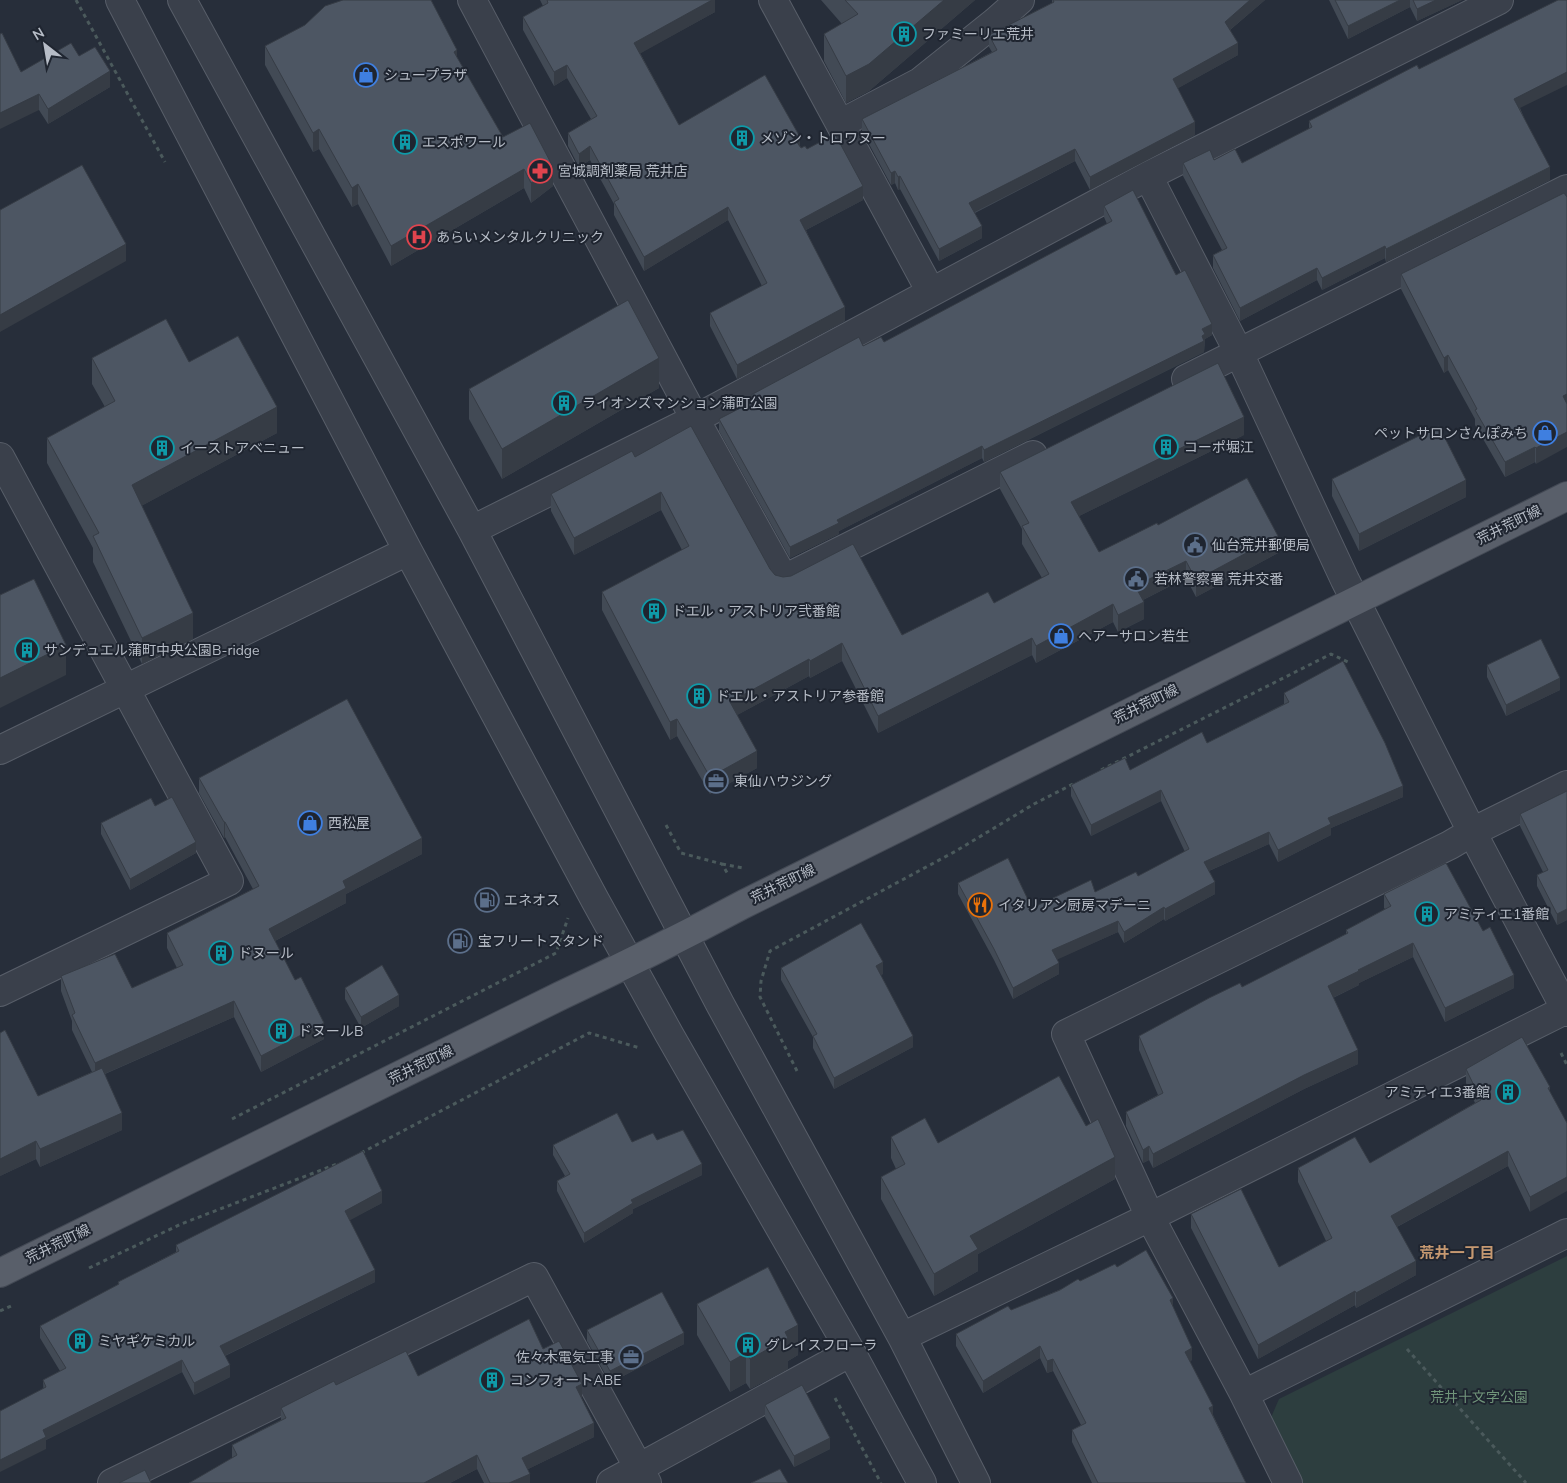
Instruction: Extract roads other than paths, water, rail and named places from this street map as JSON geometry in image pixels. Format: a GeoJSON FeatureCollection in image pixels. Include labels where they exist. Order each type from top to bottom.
{"type":"FeatureCollection","features":[{"type":"Feature","properties":{"kind":"main road","name":"荒井荒町線"},"geometry":{"type":"LineString","coordinates":[[0,1273],[630,963],[753,899],[1567,496]]}},
{"type":"Feature","properties":{"kind":"street"},"geometry":{"type":"LineString","coordinates":[[120,0],[408,551],[594,900],[851,1352],[922,1483]]}},
{"type":"Feature","properties":{"kind":"street"},"geometry":{"type":"LineString","coordinates":[[182,0],[472,530],[720,1004],[902,1337],[976,1483]]}},
{"type":"Feature","properties":{"kind":"street"},"geometry":{"type":"LineString","coordinates":[[472,0],[695,419],[784,580],[1052,446]]}},
{"type":"Feature","properties":{"kind":"street"},"geometry":{"type":"LineString","coordinates":[[773,0],[931,292]]}},
{"type":"Feature","properties":{"kind":"street"},"geometry":{"type":"LineString","coordinates":[[840,124],[920,82],[1020,0]]}},
{"type":"Feature","properties":{"kind":"street"},"geometry":{"type":"LineString","coordinates":[[472,530],[695,419],[1148,176],[1499,0]]}},
{"type":"Feature","properties":{"kind":"street"},"geometry":{"type":"LineString","coordinates":[[902,1337],[1150,1217],[1567,1010],[1472,832],[1356,601],[1239,353],[1148,176]]}},
{"type":"Feature","properties":{"kind":"street"},"geometry":{"type":"LineString","coordinates":[[1168,388],[1567,189]]}},
{"type":"Feature","properties":{"kind":"street"},"geometry":{"type":"LineString","coordinates":[[0,457],[10,499],[126,690],[229,881],[0,992]]}},
{"type":"Feature","properties":{"kind":"street"},"geometry":{"type":"LineString","coordinates":[[0,750],[408,551]]}},
{"type":"Feature","properties":{"kind":"street"},"geometry":{"type":"LineString","coordinates":[[1288,1483],[1244,1394],[1150,1217],[1066,1034],[1450,845],[1472,832],[1567,785]]}},
{"type":"Feature","properties":{"kind":"street"},"geometry":{"type":"LineString","coordinates":[[1244,1394],[1567,1233]]}},
{"type":"Feature","properties":{"kind":"street"},"geometry":{"type":"LineString","coordinates":[[112,1483],[534,1277],[643,1476]]}},
{"type":"Feature","properties":{"kind":"street"},"geometry":{"type":"LineString","coordinates":[[610,1483],[643,1476],[851,1352]]}},
{"type":"Feature","properties":{"kind":"place","name":"ファミーリエ荒井"},"geometry":{"type":"Point","coordinates":[904,34]}},
{"type":"Feature","properties":{"kind":"place","name":"シュープラザ"},"geometry":{"type":"Point","coordinates":[366,75]}},
{"type":"Feature","properties":{"kind":"place","name":"メゾン・トロワヌー"},"geometry":{"type":"Point","coordinates":[742,138]}},
{"type":"Feature","properties":{"kind":"place","name":"エスポワール"},"geometry":{"type":"Point","coordinates":[405,142]}},
{"type":"Feature","properties":{"kind":"place","name":"宮城調剤薬局 荒井店"},"geometry":{"type":"Point","coordinates":[540,171]}},
{"type":"Feature","properties":{"kind":"place","name":"あらいメンタルクリニック"},"geometry":{"type":"Point","coordinates":[419,237]}},
{"type":"Feature","properties":{"kind":"place","name":"ライオンズマンション蒲町公園"},"geometry":{"type":"Point","coordinates":[564,403]}},
{"type":"Feature","properties":{"kind":"place","name":"ペットサロンさんぽみち"},"geometry":{"type":"Point","coordinates":[1545,433]}},
{"type":"Feature","properties":{"kind":"place","name":"コーポ堀江"},"geometry":{"type":"Point","coordinates":[1166,447]}},
{"type":"Feature","properties":{"kind":"place","name":"イーストアベニュー"},"geometry":{"type":"Point","coordinates":[162,448]}},
{"type":"Feature","properties":{"kind":"place","name":"仙台荒井郵便局"},"geometry":{"type":"Point","coordinates":[1195,545]}},
{"type":"Feature","properties":{"kind":"place","name":"若林警察署 荒井交番"},"geometry":{"type":"Point","coordinates":[1136,579]}},
{"type":"Feature","properties":{"kind":"place","name":"ドエル・アストリア弐番館"},"geometry":{"type":"Point","coordinates":[654,611]}},
{"type":"Feature","properties":{"kind":"place","name":"ヘアーサロン若生"},"geometry":{"type":"Point","coordinates":[1061,636]}},
{"type":"Feature","properties":{"kind":"place","name":"サンデュエル蒲町中央公園B-ridge"},"geometry":{"type":"Point","coordinates":[27,650]}},
{"type":"Feature","properties":{"kind":"place","name":"ドエル・アストリア参番館"},"geometry":{"type":"Point","coordinates":[699,696]}},
{"type":"Feature","properties":{"kind":"place","name":"東仙ハウジング"},"geometry":{"type":"Point","coordinates":[716,781]}},
{"type":"Feature","properties":{"kind":"place","name":"西松屋"},"geometry":{"type":"Point","coordinates":[310,823]}},
{"type":"Feature","properties":{"kind":"place","name":"エネオス"},"geometry":{"type":"Point","coordinates":[487,900]}},
{"type":"Feature","properties":{"kind":"place","name":"イタリアン厨房マデーニ"},"geometry":{"type":"Point","coordinates":[980,905]}},
{"type":"Feature","properties":{"kind":"place","name":"アミティエ1番館"},"geometry":{"type":"Point","coordinates":[1427,914]}},
{"type":"Feature","properties":{"kind":"place","name":"宝フリートスタンド"},"geometry":{"type":"Point","coordinates":[460,941]}},
{"type":"Feature","properties":{"kind":"place","name":"ドヌール"},"geometry":{"type":"Point","coordinates":[221,953]}},
{"type":"Feature","properties":{"kind":"place","name":"ドヌールB"},"geometry":{"type":"Point","coordinates":[281,1031]}},
{"type":"Feature","properties":{"kind":"place","name":"アミティエ3番館"},"geometry":{"type":"Point","coordinates":[1508,1092]}},
{"type":"Feature","properties":{"kind":"place","name":"ミヤギケミカル"},"geometry":{"type":"Point","coordinates":[80,1341]}},
{"type":"Feature","properties":{"kind":"place","name":"グレイスフローラ"},"geometry":{"type":"Point","coordinates":[748,1345]}},
{"type":"Feature","properties":{"kind":"place","name":"佐々木電気工事"},"geometry":{"type":"Point","coordinates":[631,1357]}},
{"type":"Feature","properties":{"kind":"place","name":"コンフォートABE"},"geometry":{"type":"Point","coordinates":[492,1380]}},
{"type":"Feature","properties":{"kind":"district","name":"荒井一丁目"},"geometry":{"type":"Point","coordinates":[1457,1253]}},
{"type":"Feature","properties":{"kind":"park label","name":"荒井十文字公園"},"geometry":{"type":"Point","coordinates":[1479,1397]}}]}
